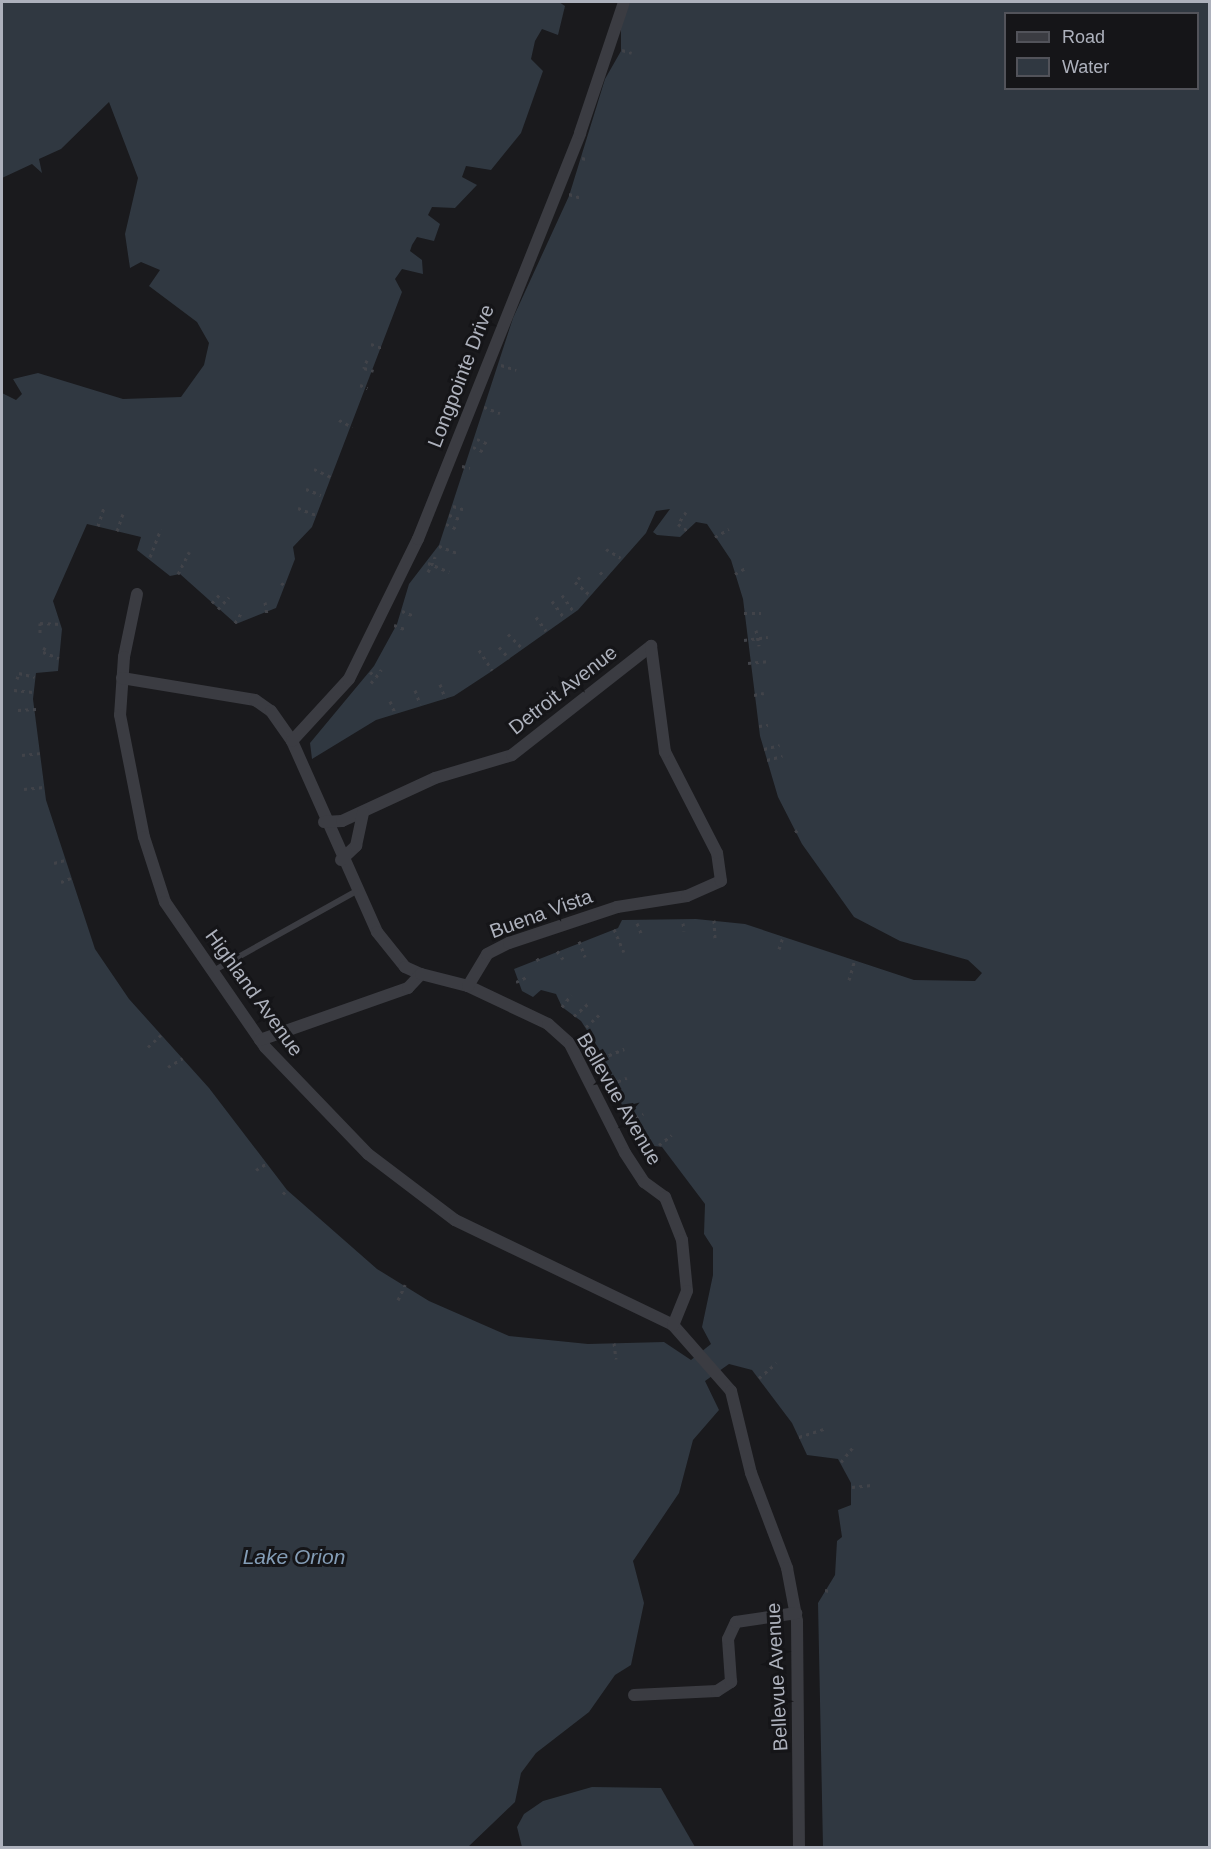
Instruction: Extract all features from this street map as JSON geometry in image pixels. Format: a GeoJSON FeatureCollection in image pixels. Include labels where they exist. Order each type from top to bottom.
{"type":"FeatureCollection","features":[{"type":"Feature","properties":{"kind":"street","name":"Longpointe Drive"},"geometry":{"type":"LineString","coordinates":[[292,741],[349,679],[418,539],[580,133],[624,2]]}},
{"type":"Feature","properties":{"kind":"street","name":"Highland Avenue"},"geometry":{"type":"LineString","coordinates":[[137,594],[122,678],[125,749],[154,869],[165,902],[260,1040],[368,1154],[454,1220],[673,1325]]}},
{"type":"Feature","properties":{"kind":"street","name":"Detroit Avenue"},"geometry":{"type":"LineString","coordinates":[[324,822],[363,813],[435,778],[512,754],[651,646],[665,752],[717,853],[721,881]]}},
{"type":"Feature","properties":{"kind":"street"},"geometry":{"type":"LineString","coordinates":[[122,678],[255,700],[271,711],[292,741],[355,892],[392,953],[421,974],[468,986]]}},
{"type":"Feature","properties":{"kind":"street"},"geometry":{"type":"LineString","coordinates":[[341,860],[356,846],[363,813]]}},
{"type":"Feature","properties":{"kind":"street","name":"Buena Vista"},"geometry":{"type":"LineString","coordinates":[[468,986],[487,954],[509,943],[617,907],[687,896],[721,881]]}},
{"type":"Feature","properties":{"kind":"street"},"geometry":{"type":"LineString","coordinates":[[260,1040],[408,988],[421,974]]}},
{"type":"Feature","properties":{"kind":"street","name":"Bellevue Avenue"},"geometry":{"type":"LineString","coordinates":[[468,986],[548,1024],[570,1044],[625,1153],[644,1182],[665,1197],[682,1240],[687,1291],[673,1325],[723,1376],[739,1406],[751,1473],[787,1568],[796,1613],[799,1848]]}},
{"type":"Feature","properties":{"kind":"street"},"geometry":{"type":"LineString","coordinates":[[634,1695],[717,1691],[733,1675],[728,1639],[736,1622],[796,1613]]}},
{"type":"Feature","properties":{"kind":"lane"},"geometry":{"type":"LineString","coordinates":[[213,971],[355,892]]}},
{"type":"Feature","properties":{"kind":"path"},"geometry":{"type":"LineString","coordinates":[[622,50],[632,53]]}},
{"type":"Feature","properties":{"kind":"path"},"geometry":{"type":"LineString","coordinates":[[569,194],[581,198]]}},
{"type":"Feature","properties":{"kind":"path"},"geometry":{"type":"LineString","coordinates":[[372,344],[382,348]]}},
{"type":"Feature","properties":{"kind":"path"},"geometry":{"type":"LineString","coordinates":[[367,360],[364,368],[374,371]]}},
{"type":"Feature","properties":{"kind":"path"},"geometry":{"type":"LineString","coordinates":[[499,364],[516,370]]}},
{"type":"Feature","properties":{"kind":"path"},"geometry":{"type":"LineString","coordinates":[[360,385],[367,387]]}},
{"type":"Feature","properties":{"kind":"path"},"geometry":{"type":"LineString","coordinates":[[483,406],[500,412]]}},
{"type":"Feature","properties":{"kind":"path"},"geometry":{"type":"LineString","coordinates":[[339,420],[352,427]]}},
{"type":"Feature","properties":{"kind":"path"},"geometry":{"type":"LineString","coordinates":[[477,439],[488,444]]}},
{"type":"Feature","properties":{"kind":"path"},"geometry":{"type":"LineString","coordinates":[[473,447],[484,452]]}},
{"type":"Feature","properties":{"kind":"path"},"geometry":{"type":"LineString","coordinates":[[462,466],[470,468]]}},
{"type":"Feature","properties":{"kind":"path"},"geometry":{"type":"LineString","coordinates":[[314,469],[330,477]]}},
{"type":"Feature","properties":{"kind":"path"},"geometry":{"type":"LineString","coordinates":[[306,489],[321,495]]}},
{"type":"Feature","properties":{"kind":"path"},"geometry":{"type":"LineString","coordinates":[[453,506],[465,510]]}},
{"type":"Feature","properties":{"kind":"path"},"geometry":{"type":"LineString","coordinates":[[98,526],[104,507]]}},
{"type":"Feature","properties":{"kind":"path"},"geometry":{"type":"LineString","coordinates":[[298,508],[316,515]]}},
{"type":"Feature","properties":{"kind":"path"},"geometry":{"type":"LineString","coordinates":[[686,512],[678,524],[688,531]]}},
{"type":"Feature","properties":{"kind":"path"},"geometry":{"type":"LineString","coordinates":[[117,531],[123,514]]}},
{"type":"Feature","properties":{"kind":"path"},"geometry":{"type":"LineString","coordinates":[[449,515],[462,520]]}},
{"type":"Feature","properties":{"kind":"path"},"geometry":{"type":"LineString","coordinates":[[446,524],[459,530]]}},
{"type":"Feature","properties":{"kind":"path"},"geometry":{"type":"LineString","coordinates":[[150,557],[161,529]]}},
{"type":"Feature","properties":{"kind":"path"},"geometry":{"type":"LineString","coordinates":[[715,537],[729,529]]}},
{"type":"Feature","properties":{"kind":"path"},"geometry":{"type":"LineString","coordinates":[[439,546],[457,553]]}},
{"type":"Feature","properties":{"kind":"path"},"geometry":{"type":"LineString","coordinates":[[606,549],[621,558]]}},
{"type":"Feature","properties":{"kind":"path"},"geometry":{"type":"LineString","coordinates":[[178,574],[189,552]]}},
{"type":"Feature","properties":{"kind":"path"},"geometry":{"type":"LineString","coordinates":[[428,572],[429,563],[435,557]]}},
{"type":"Feature","properties":{"kind":"path"},"geometry":{"type":"LineString","coordinates":[[429,563],[449,572]]}},
{"type":"Feature","properties":{"kind":"path"},"geometry":{"type":"LineString","coordinates":[[735,574],[747,567]]}},
{"type":"Feature","properties":{"kind":"path"},"geometry":{"type":"LineString","coordinates":[[600,572],[606,578]]}},
{"type":"Feature","properties":{"kind":"path"},"geometry":{"type":"LineString","coordinates":[[580,577],[575,582],[591,596]]}},
{"type":"Feature","properties":{"kind":"path"},"geometry":{"type":"LineString","coordinates":[[280,583],[287,586]]}},
{"type":"Feature","properties":{"kind":"path"},"geometry":{"type":"LineString","coordinates":[[212,603],[220,593]]}},
{"type":"Feature","properties":{"kind":"path"},"geometry":{"type":"LineString","coordinates":[[562,595],[574,612]]}},
{"type":"Feature","properties":{"kind":"path"},"geometry":{"type":"LineString","coordinates":[[218,609],[229,597]]}},
{"type":"Feature","properties":{"kind":"path"},"geometry":{"type":"LineString","coordinates":[[265,602],[267,615]]}},
{"type":"Feature","properties":{"kind":"path"},"geometry":{"type":"LineString","coordinates":[[552,602],[565,619]]}},
{"type":"Feature","properties":{"kind":"path"},"geometry":{"type":"LineString","coordinates":[[235,623],[243,610]]}},
{"type":"Feature","properties":{"kind":"path"},"geometry":{"type":"LineString","coordinates":[[402,611],[412,615]]}},
{"type":"Feature","properties":{"kind":"path"},"geometry":{"type":"LineString","coordinates":[[744,613],[761,613]]}},
{"type":"Feature","properties":{"kind":"path"},"geometry":{"type":"LineString","coordinates":[[536,616],[546,631]]}},
{"type":"Feature","properties":{"kind":"path"},"geometry":{"type":"LineString","coordinates":[[40,633],[40,623],[60,624]]}},
{"type":"Feature","properties":{"kind":"path"},"geometry":{"type":"LineString","coordinates":[[394,625],[406,630]]}},
{"type":"Feature","properties":{"kind":"path"},"geometry":{"type":"LineString","coordinates":[[756,630],[759,646]]}},
{"type":"Feature","properties":{"kind":"path"},"geometry":{"type":"LineString","coordinates":[[508,634],[522,648]]}},
{"type":"Feature","properties":{"kind":"path"},"geometry":{"type":"LineString","coordinates":[[744,640],[768,637]]}},
{"type":"Feature","properties":{"kind":"path"},"geometry":{"type":"LineString","coordinates":[[45,647],[43,652],[59,658]]}},
{"type":"Feature","properties":{"kind":"path"},"geometry":{"type":"LineString","coordinates":[[499,647],[509,658]]}},
{"type":"Feature","properties":{"kind":"path"},"geometry":{"type":"LineString","coordinates":[[479,650],[492,670]]}},
{"type":"Feature","properties":{"kind":"path"},"geometry":{"type":"LineString","coordinates":[[748,663],[770,661]]}},
{"type":"Feature","properties":{"kind":"path"},"geometry":{"type":"LineString","coordinates":[[371,683],[381,670]]}},
{"type":"Feature","properties":{"kind":"path"},"geometry":{"type":"LineString","coordinates":[[370,672],[376,677]]}},
{"type":"Feature","properties":{"kind":"path"},"geometry":{"type":"LineString","coordinates":[[17,679],[19,673],[35,677]]}},
{"type":"Feature","properties":{"kind":"path"},"geometry":{"type":"LineString","coordinates":[[440,684],[445,698]]}},
{"type":"Feature","properties":{"kind":"path"},"geometry":{"type":"LineString","coordinates":[[14,690],[33,692]]}},
{"type":"Feature","properties":{"kind":"path"},"geometry":{"type":"LineString","coordinates":[[415,690],[420,704]]}},
{"type":"Feature","properties":{"kind":"path"},"geometry":{"type":"LineString","coordinates":[[754,695],[764,693]]}},
{"type":"Feature","properties":{"kind":"path"},"geometry":{"type":"LineString","coordinates":[[390,701],[395,713]]}},
{"type":"Feature","properties":{"kind":"path"},"geometry":{"type":"LineString","coordinates":[[18,710],[36,710]]}},
{"type":"Feature","properties":{"kind":"path"},"geometry":{"type":"LineString","coordinates":[[759,726],[768,725]]}},
{"type":"Feature","properties":{"kind":"path"},"geometry":{"type":"LineString","coordinates":[[764,749],[780,745]]}},
{"type":"Feature","properties":{"kind":"path"},"geometry":{"type":"LineString","coordinates":[[22,755],[40,753]]}},
{"type":"Feature","properties":{"kind":"path"},"geometry":{"type":"LineString","coordinates":[[767,760],[783,756]]}},
{"type":"Feature","properties":{"kind":"path"},"geometry":{"type":"LineString","coordinates":[[24,789],[44,787]]}},
{"type":"Feature","properties":{"kind":"path"},"geometry":{"type":"LineString","coordinates":[[795,832],[801,828]]}},
{"type":"Feature","properties":{"kind":"path"},"geometry":{"type":"LineString","coordinates":[[54,863],[65,860]]}},
{"type":"Feature","properties":{"kind":"path"},"geometry":{"type":"LineString","coordinates":[[61,882],[71,878]]}},
{"type":"Feature","properties":{"kind":"path"},"geometry":{"type":"LineString","coordinates":[[714,920],[715,938]]}},
{"type":"Feature","properties":{"kind":"path"},"geometry":{"type":"LineString","coordinates":[[637,923],[641,933]]}},
{"type":"Feature","properties":{"kind":"path"},"geometry":{"type":"LineString","coordinates":[[683,923],[684,931]]}},
{"type":"Feature","properties":{"kind":"path"},"geometry":{"type":"LineString","coordinates":[[614,929],[624,952]]}},
{"type":"Feature","properties":{"kind":"path"},"geometry":{"type":"LineString","coordinates":[[779,949],[783,937]]}},
{"type":"Feature","properties":{"kind":"path"},"geometry":{"type":"LineString","coordinates":[[579,941],[585,957]]}},
{"type":"Feature","properties":{"kind":"path"},"geometry":{"type":"LineString","coordinates":[[557,951],[563,959]]}},
{"type":"Feature","properties":{"kind":"path"},"geometry":{"type":"LineString","coordinates":[[537,958],[540,964]]}},
{"type":"Feature","properties":{"kind":"path"},"geometry":{"type":"LineString","coordinates":[[849,980],[854,962]]}},
{"type":"Feature","properties":{"kind":"path"},"geometry":{"type":"LineString","coordinates":[[516,982],[529,976]]}},
{"type":"Feature","properties":{"kind":"path"},"geometry":{"type":"LineString","coordinates":[[562,1007],[571,995]]}},
{"type":"Feature","properties":{"kind":"path"},"geometry":{"type":"LineString","coordinates":[[574,1016],[590,1002]]}},
{"type":"Feature","properties":{"kind":"path"},"geometry":{"type":"LineString","coordinates":[[586,1027],[600,1014]]}},
{"type":"Feature","properties":{"kind":"path"},"geometry":{"type":"LineString","coordinates":[[148,1047],[161,1035]]}},
{"type":"Feature","properties":{"kind":"path"},"geometry":{"type":"LineString","coordinates":[[602,1058],[624,1049]]}},
{"type":"Feature","properties":{"kind":"path"},"geometry":{"type":"LineString","coordinates":[[168,1067],[183,1058]]}},
{"type":"Feature","properties":{"kind":"path"},"geometry":{"type":"LineString","coordinates":[[611,1084],[627,1078]]}},
{"type":"Feature","properties":{"kind":"path"},"geometry":{"type":"LineString","coordinates":[[629,1121],[643,1114]]}},
{"type":"Feature","properties":{"kind":"path"},"geometry":{"type":"LineString","coordinates":[[659,1145],[672,1135]]}},
{"type":"Feature","properties":{"kind":"path"},"geometry":{"type":"LineString","coordinates":[[256,1170],[267,1163]]}},
{"type":"Feature","properties":{"kind":"path"},"geometry":{"type":"LineString","coordinates":[[284,1194],[287,1190]]}},
{"type":"Feature","properties":{"kind":"path"},"geometry":{"type":"LineString","coordinates":[[398,1300],[405,1286]]}},
{"type":"Feature","properties":{"kind":"path"},"geometry":{"type":"LineString","coordinates":[[614,1343],[616,1359]]}},
{"type":"Feature","properties":{"kind":"path"},"geometry":{"type":"LineString","coordinates":[[759,1378],[776,1363]]}},
{"type":"Feature","properties":{"kind":"path"},"geometry":{"type":"LineString","coordinates":[[800,1437],[826,1428]]}},
{"type":"Feature","properties":{"kind":"path"},"geometry":{"type":"LineString","coordinates":[[841,1462],[855,1445]]}},
{"type":"Feature","properties":{"kind":"path"},"geometry":{"type":"LineString","coordinates":[[852,1487],[872,1485]]}},
{"type":"Feature","properties":{"kind":"water","name":"Lake Orion"},"geometry":{"type":"Polygon","coordinates":[[[2,2],[559,2],[565,6],[558,35],[542,29],[535,41],[531,59],[543,71],[521,133],[491,170],[466,166],[462,177],[477,185],[455,208],[432,207],[428,215],[440,224],[434,241],[417,237],[412,245],[410,251],[422,260],[423,274],[402,269],[395,279],[402,292],[312,527],[293,547],[295,559],[276,608],[236,624],[180,574],[170,576],[137,550],[141,537],[87,524],[53,601],[62,629],[58,671],[36,673],[33,699],[46,800],[95,949],[129,999],[209,1088],[287,1190],[377,1269],[429,1301],[509,1336],[588,1344],[664,1342],[691,1360],[711,1344],[702,1327],[713,1275],[713,1248],[704,1234],[705,1204],[662,1147],[638,1144],[599,1049],[581,1021],[562,1007],[556,994],[541,990],[533,997],[522,991],[514,969],[618,928],[622,920],[696,919],[745,924],[914,980],[975,981],[982,973],[968,960],[900,941],[854,917],[802,844],[778,797],[760,736],[743,599],[731,560],[707,524],[696,522],[680,537],[657,535],[653,532],[670,509],[656,511],[646,533],[578,610],[489,673],[454,696],[376,720],[312,759],[310,743],[374,666],[397,624],[409,584],[439,545],[513,318],[569,196],[605,79],[621,51],[621,26],[630,2],[1209,2],[1209,1847],[823,1847],[818,1603],[835,1575],[837,1541],[842,1537],[838,1510],[851,1505],[851,1483],[838,1459],[807,1455],[792,1423],[752,1370],[729,1364],[705,1381],[719,1410],[693,1440],[679,1493],[633,1561],[644,1603],[631,1665],[615,1675],[589,1712],[536,1753],[521,1773],[515,1802],[468,1847],[2,1847],[2,393],[16,400],[22,394],[13,379],[38,373],[123,399],[181,397],[204,365],[209,343],[197,322],[149,286],[160,270],[141,262],[130,268],[125,234],[138,178],[109,102],[61,149],[39,159],[42,173],[32,164],[2,178],[2,2]]]}},
{"type":"Feature","properties":{"kind":"water"},"geometry":{"type":"Polygon","coordinates":[[[592,1787],[661,1788],[695,1847],[522,1847],[517,1827],[524,1814],[543,1801],[592,1787]]]}}]}
